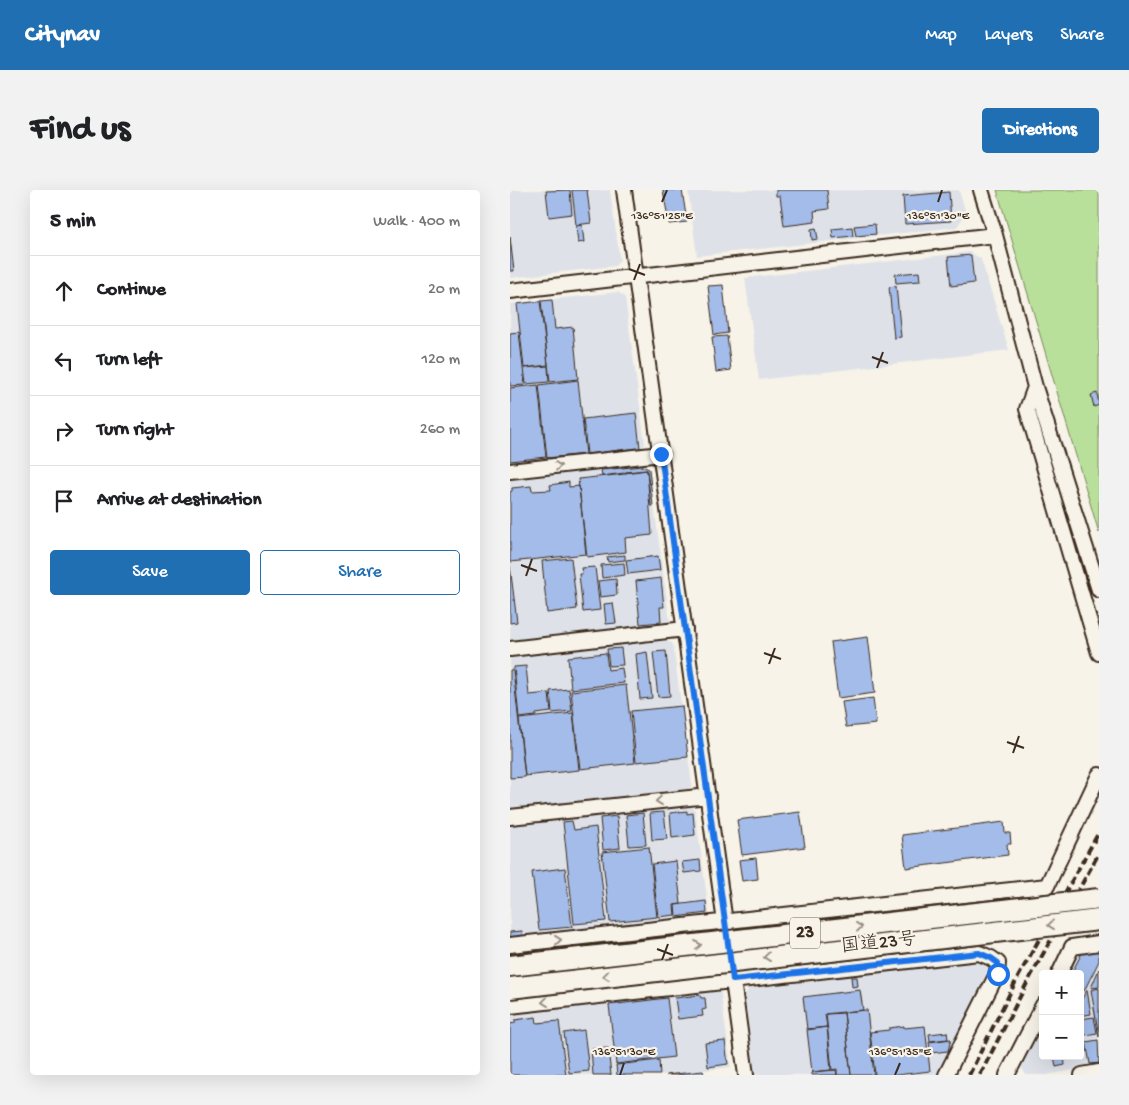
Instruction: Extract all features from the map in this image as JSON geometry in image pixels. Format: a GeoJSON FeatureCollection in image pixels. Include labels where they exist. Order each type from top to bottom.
{"type":"FeatureCollection","features":[{"type":"Feature","properties":{"kind":"highway","name":"国道23号"},"geometry":{"type":"LineString","coordinates":[[510,966],[1099,899]]}},
{"type":"Feature","properties":{"kind":"highway","name":"国道23号"},"geometry":{"type":"LineString","coordinates":[[510,988],[1099,920]]}},
{"type":"Feature","properties":{"kind":"street"},"geometry":{"type":"LineString","coordinates":[[624,190],[746,1075]]}},
{"type":"Feature","properties":{"kind":"street"},"geometry":{"type":"LineString","coordinates":[[981,190],[995,235],[1035,387],[1099,590]]}},
{"type":"Feature","properties":{"kind":"street"},"geometry":{"type":"LineString","coordinates":[[510,291],[995,235]]}},
{"type":"Feature","properties":{"kind":"street"},"geometry":{"type":"LineString","coordinates":[[1035,387],[1027,409],[1099,653]]}},
{"type":"Feature","properties":{"kind":"street"},"geometry":{"type":"LineString","coordinates":[[510,471],[661,454]]}},
{"type":"Feature","properties":{"kind":"street"},"geometry":{"type":"LineString","coordinates":[[510,649],[685,629]]}},
{"type":"Feature","properties":{"kind":"street"},"geometry":{"type":"LineString","coordinates":[[510,945],[1047,886],[1099,775]]}},
{"type":"Feature","properties":{"kind":"street"},"geometry":{"type":"LineString","coordinates":[[510,817],[708,796]]}},
{"type":"Feature","properties":{"kind":"street"},"geometry":{"type":"LineString","coordinates":[[1061,970],[1072,947],[1099,943]]}},
{"type":"Feature","properties":{"kind":"street"},"geometry":{"type":"LineString","coordinates":[[510,1006],[979,953],[998,963],[998,974],[946,1075]]}},
{"type":"Feature","properties":{"kind":"street"},"geometry":{"type":"LineString","coordinates":[[1007,1075],[1039,1013]]}},
{"type":"Feature","properties":{"kind":"street"},"geometry":{"type":"LineString","coordinates":[[1082,1075],[1099,1072]]}},
{"type":"Feature","properties":{"kind":"shaded area"},"geometry":{"type":"Polygon","coordinates":[[[510,190],[610,190],[620,260],[615,266],[510,278],[510,190]]]}},
{"type":"Feature","properties":{"kind":"shaded area"},"geometry":{"type":"Polygon","coordinates":[[[688,190],[959,190],[966,213],[957,227],[697,256],[688,190]]]}},
{"type":"Feature","properties":{"kind":"shaded area"},"geometry":{"type":"Polygon","coordinates":[[[970,252],[981,259],[1009,350],[759,380],[745,278],[970,252]]]}},
{"type":"Feature","properties":{"kind":"shaded area"},"geometry":{"type":"Polygon","coordinates":[[[618,292],[625,297],[645,444],[642,448],[510,464],[510,304],[618,292]]]}},
{"type":"Feature","properties":{"kind":"shaded area"},"geometry":{"type":"Polygon","coordinates":[[[642,465],[649,469],[670,623],[510,641],[510,480],[642,465]]]}},
{"type":"Feature","properties":{"kind":"shaded area"},"geometry":{"type":"Polygon","coordinates":[[[666,640],[673,644],[692,785],[689,789],[510,809],[510,657],[666,640]]]}},
{"type":"Feature","properties":{"kind":"shaded area"},"geometry":{"type":"Polygon","coordinates":[[[691,806],[695,810],[708,915],[510,938],[510,825],[691,806]]]}},
{"type":"Feature","properties":{"kind":"shaded area"},"geometry":{"type":"Polygon","coordinates":[[[1099,948],[1099,1066],[1046,1075],[1026,1075],[1021,1067],[1039,1033],[1039,1060],[1084,1060],[1084,970],[1070,970],[1080,950],[1099,948]]]}},
{"type":"Feature","properties":{"kind":"shaded area"},"geometry":{"type":"Polygon","coordinates":[[[981,960],[987,964],[990,972],[938,1075],[755,1075],[744,995],[750,987],[981,960]]]}},
{"type":"Feature","properties":{"kind":"shaded area"},"geometry":{"type":"Polygon","coordinates":[[[718,990],[721,994],[731,1067],[664,1075],[510,1075],[510,1014],[718,990]]]}},
{"type":"Feature","properties":{"kind":"green space"},"geometry":{"type":"Polygon","coordinates":[[[997,190],[1099,190],[1099,533],[997,190]]]}},
{"type":"Feature","properties":{"kind":"building"},"geometry":{"type":"Polygon","coordinates":[[[570,190],[572,214],[549,217],[546,191],[570,190]]]}},
{"type":"Feature","properties":{"kind":"building"},"geometry":{"type":"Polygon","coordinates":[[[572,190],[587,190],[591,223],[576,225],[572,190]]]}},
{"type":"Feature","properties":{"kind":"building"},"geometry":{"type":"Polygon","coordinates":[[[663,190],[682,190],[687,222],[669,224],[663,190]]]}},
{"type":"Feature","properties":{"kind":"building"},"geometry":{"type":"Polygon","coordinates":[[[776,190],[827,190],[829,209],[814,211],[815,222],[784,226],[780,196],[776,196],[776,190]]]}},
{"type":"Feature","properties":{"kind":"building"},"geometry":{"type":"Polygon","coordinates":[[[949,192],[951,221],[905,224],[903,196],[949,192]]]}},
{"type":"Feature","properties":{"kind":"building"},"geometry":{"type":"Polygon","coordinates":[[[875,224],[876,234],[856,236],[854,226],[875,224]]]}},
{"type":"Feature","properties":{"kind":"building"},"geometry":{"type":"Polygon","coordinates":[[[582,225],[584,242],[578,243],[576,226],[582,225]]]}},
{"type":"Feature","properties":{"kind":"building"},"geometry":{"type":"Polygon","coordinates":[[[852,227],[853,236],[833,238],[832,229],[852,227]]]}},
{"type":"Feature","properties":{"kind":"building"},"geometry":{"type":"Polygon","coordinates":[[[816,228],[818,239],[812,240],[811,229],[816,228]]]}},
{"type":"Feature","properties":{"kind":"building"},"geometry":{"type":"Polygon","coordinates":[[[510,237],[514,271],[510,271],[510,237]]]}},
{"type":"Feature","properties":{"kind":"building"},"geometry":{"type":"Polygon","coordinates":[[[971,255],[974,283],[951,286],[948,257],[971,255]]]}},
{"type":"Feature","properties":{"kind":"building"},"geometry":{"type":"Polygon","coordinates":[[[919,272],[920,281],[896,283],[895,274],[919,272]]]}},
{"type":"Feature","properties":{"kind":"building"},"geometry":{"type":"Polygon","coordinates":[[[723,285],[728,333],[714,335],[708,286],[723,285]]]}},
{"type":"Feature","properties":{"kind":"building"},"geometry":{"type":"Polygon","coordinates":[[[896,286],[901,337],[894,338],[889,287],[896,286]]]}},
{"type":"Feature","properties":{"kind":"building"},"geometry":{"type":"Polygon","coordinates":[[[552,300],[555,329],[573,327],[578,379],[550,382],[541,301],[552,300]]]}},
{"type":"Feature","properties":{"kind":"building"},"geometry":{"type":"Polygon","coordinates":[[[540,301],[548,365],[524,368],[517,304],[540,301]]]}},
{"type":"Feature","properties":{"kind":"building"},"geometry":{"type":"Polygon","coordinates":[[[519,332],[525,385],[510,386],[510,333],[519,332]]]}},
{"type":"Feature","properties":{"kind":"building"},"geometry":{"type":"Polygon","coordinates":[[[727,336],[731,370],[716,372],[712,337],[727,336]]]}},
{"type":"Feature","properties":{"kind":"building"},"geometry":{"type":"Polygon","coordinates":[[[548,366],[549,382],[526,384],[524,368],[548,366]]]}},
{"type":"Feature","properties":{"kind":"building"},"geometry":{"type":"Polygon","coordinates":[[[578,380],[586,454],[547,458],[539,385],[578,380]]]}},
{"type":"Feature","properties":{"kind":"building"},"geometry":{"type":"Polygon","coordinates":[[[538,385],[546,457],[510,461],[510,388],[538,385]]]}},
{"type":"Feature","properties":{"kind":"building"},"geometry":{"type":"Polygon","coordinates":[[[1097,393],[1099,405],[1094,407],[1091,395],[1097,393]]]}},
{"type":"Feature","properties":{"kind":"building"},"geometry":{"type":"Polygon","coordinates":[[[636,413],[640,448],[587,454],[583,419],[636,413]]]}},
{"type":"Feature","properties":{"kind":"building"},"geometry":{"type":"Polygon","coordinates":[[[642,466],[649,469],[653,506],[651,506],[647,470],[602,476],[601,470],[642,466]]]}},
{"type":"Feature","properties":{"kind":"building"},"geometry":{"type":"Polygon","coordinates":[[[647,470],[652,535],[625,538],[626,552],[587,557],[578,479],[647,470]]]}},
{"type":"Feature","properties":{"kind":"building"},"geometry":{"type":"Polygon","coordinates":[[[569,482],[569,487],[579,486],[586,554],[510,562],[510,492],[512,488],[531,486],[532,491],[551,490],[550,485],[569,482]]]}},
{"type":"Feature","properties":{"kind":"building"},"geometry":{"type":"Polygon","coordinates":[[[625,555],[625,560],[608,562],[607,557],[625,555]]]}},
{"type":"Feature","properties":{"kind":"building"},"geometry":{"type":"Polygon","coordinates":[[[658,556],[660,570],[628,574],[626,560],[658,556]]]}},
{"type":"Feature","properties":{"kind":"building"},"geometry":{"type":"Polygon","coordinates":[[[571,558],[577,609],[547,613],[542,561],[571,558]]]}},
{"type":"Feature","properties":{"kind":"building"},"geometry":{"type":"Polygon","coordinates":[[[624,563],[625,575],[602,578],[601,565],[624,563]]]}},
{"type":"Feature","properties":{"kind":"building"},"geometry":{"type":"Polygon","coordinates":[[[510,566],[517,622],[510,623],[510,566]]]}},
{"type":"Feature","properties":{"kind":"building"},"geometry":{"type":"Polygon","coordinates":[[[595,567],[600,610],[583,612],[579,574],[582,574],[581,568],[595,567]]]}},
{"type":"Feature","properties":{"kind":"building"},"geometry":{"type":"Polygon","coordinates":[[[661,578],[664,607],[660,607],[661,622],[640,624],[636,581],[661,578]]]}},
{"type":"Feature","properties":{"kind":"building"},"geometry":{"type":"Polygon","coordinates":[[[616,579],[617,595],[600,597],[598,581],[616,579]]]}},
{"type":"Feature","properties":{"kind":"building"},"geometry":{"type":"Polygon","coordinates":[[[613,603],[616,623],[606,624],[604,604],[613,603]]]}},
{"type":"Feature","properties":{"kind":"building"},"geometry":{"type":"Polygon","coordinates":[[[868,637],[875,693],[838,698],[831,642],[868,637]]]}},
{"type":"Feature","properties":{"kind":"building"},"geometry":{"type":"Polygon","coordinates":[[[621,648],[623,665],[609,666],[607,649],[621,648]]]}},
{"type":"Feature","properties":{"kind":"building"},"geometry":{"type":"Polygon","coordinates":[[[666,651],[670,696],[658,697],[653,652],[666,651]]]}},
{"type":"Feature","properties":{"kind":"building"},"geometry":{"type":"Polygon","coordinates":[[[647,652],[652,698],[640,699],[636,654],[647,652]]]}},
{"type":"Feature","properties":{"kind":"building"},"geometry":{"type":"Polygon","coordinates":[[[606,653],[608,670],[622,668],[624,683],[571,689],[568,657],[606,653]]]}},
{"type":"Feature","properties":{"kind":"building"},"geometry":{"type":"Polygon","coordinates":[[[526,666],[529,695],[549,693],[551,712],[519,718],[514,667],[526,666]]]}},
{"type":"Feature","properties":{"kind":"building"},"geometry":{"type":"Polygon","coordinates":[[[510,670],[513,670],[525,777],[510,778],[510,670]]]}},
{"type":"Feature","properties":{"kind":"building"},"geometry":{"type":"Polygon","coordinates":[[[626,685],[635,763],[580,769],[571,691],[626,685]]]}},
{"type":"Feature","properties":{"kind":"building"},"geometry":{"type":"Polygon","coordinates":[[[569,689],[572,711],[552,713],[550,691],[569,689]]]}},
{"type":"Feature","properties":{"kind":"building"},"geometry":{"type":"Polygon","coordinates":[[[873,698],[876,724],[846,727],[842,702],[873,698]]]}},
{"type":"Feature","properties":{"kind":"building"},"geometry":{"type":"Polygon","coordinates":[[[682,706],[688,757],[636,762],[631,711],[682,706]]]}},
{"type":"Feature","properties":{"kind":"building"},"geometry":{"type":"Polygon","coordinates":[[[573,713],[579,770],[525,776],[519,719],[573,713]]]}},
{"type":"Feature","properties":{"kind":"building"},"geometry":{"type":"Polygon","coordinates":[[[687,811],[687,814],[693,813],[695,835],[672,838],[670,813],[687,811]]]}},
{"type":"Feature","properties":{"kind":"building"},"geometry":{"type":"Polygon","coordinates":[[[664,812],[667,839],[652,840],[650,813],[664,812]]]}},
{"type":"Feature","properties":{"kind":"building"},"geometry":{"type":"Polygon","coordinates":[[[800,812],[805,847],[742,855],[737,820],[800,812]]]}},
{"type":"Feature","properties":{"kind":"building"},"geometry":{"type":"Polygon","coordinates":[[[643,813],[646,845],[629,846],[626,815],[643,813]]]}},
{"type":"Feature","properties":{"kind":"building"},"geometry":{"type":"Polygon","coordinates":[[[617,816],[620,848],[603,850],[600,818],[617,816]]]}},
{"type":"Feature","properties":{"kind":"building"},"geometry":{"type":"Polygon","coordinates":[[[572,821],[574,830],[596,827],[606,921],[574,924],[563,822],[572,821]]]}},
{"type":"Feature","properties":{"kind":"building"},"geometry":{"type":"Polygon","coordinates":[[[1004,822],[1005,833],[1010,833],[1011,844],[1007,844],[1008,855],[906,868],[902,835],[1004,822]]]}},
{"type":"Feature","properties":{"kind":"building"},"geometry":{"type":"Polygon","coordinates":[[[649,847],[657,917],[610,922],[602,852],[649,847]]]}},
{"type":"Feature","properties":{"kind":"building"},"geometry":{"type":"Polygon","coordinates":[[[756,858],[758,879],[742,881],[739,860],[756,858]]]}},
{"type":"Feature","properties":{"kind":"building"},"geometry":{"type":"Polygon","coordinates":[[[700,860],[701,871],[684,873],[682,862],[700,860]]]}},
{"type":"Feature","properties":{"kind":"building"},"geometry":{"type":"Polygon","coordinates":[[[676,861],[681,904],[674,905],[675,915],[658,917],[652,864],[676,861]]]}},
{"type":"Feature","properties":{"kind":"building"},"geometry":{"type":"Polygon","coordinates":[[[565,868],[572,927],[539,930],[532,872],[565,868]]]}},
{"type":"Feature","properties":{"kind":"building"},"geometry":{"type":"Polygon","coordinates":[[[706,901],[707,913],[676,917],[675,905],[706,901]]]}},
{"type":"Feature","properties":{"kind":"building"},"geometry":{"type":"Polygon","coordinates":[[[522,931],[523,936],[510,937],[510,932],[522,931]]]}},
{"type":"Feature","properties":{"kind":"building"},"geometry":{"type":"Polygon","coordinates":[[[1099,949],[1099,961],[1084,991],[1084,970],[1073,970],[1083,951],[1099,949]]]}},
{"type":"Feature","properties":{"kind":"building"},"geometry":{"type":"Polygon","coordinates":[[[1099,969],[1099,987],[1091,988],[1099,969]]]}},
{"type":"Feature","properties":{"kind":"building"},"geometry":{"type":"Polygon","coordinates":[[[851,977],[857,977],[858,986],[852,987],[851,977]]]}},
{"type":"Feature","properties":{"kind":"building"},"geometry":{"type":"Polygon","coordinates":[[[1099,988],[1099,1037],[1091,990],[1099,988]]]}},
{"type":"Feature","properties":{"kind":"building"},"geometry":{"type":"Polygon","coordinates":[[[860,990],[863,1010],[825,1014],[827,1027],[807,1029],[803,997],[860,990]]]}},
{"type":"Feature","properties":{"kind":"building"},"geometry":{"type":"Polygon","coordinates":[[[1087,990],[1091,1014],[1084,1015],[1084,1015],[1084,995],[1087,990]]]}},
{"type":"Feature","properties":{"kind":"building"},"geometry":{"type":"Polygon","coordinates":[[[700,995],[701,998],[705,998],[706,1009],[702,1010],[703,1016],[678,1019],[675,998],[700,995]]]}},
{"type":"Feature","properties":{"kind":"building"},"geometry":{"type":"Polygon","coordinates":[[[667,998],[674,1057],[616,1064],[609,1005],[667,998]]]}},
{"type":"Feature","properties":{"kind":"building"},"geometry":{"type":"Polygon","coordinates":[[[867,1010],[874,1075],[851,1075],[844,1012],[867,1010]]]}},
{"type":"Feature","properties":{"kind":"building"},"geometry":{"type":"Polygon","coordinates":[[[844,1013],[851,1075],[837,1075],[837,1069],[832,1070],[826,1014],[844,1013]]]}},
{"type":"Feature","properties":{"kind":"building"},"geometry":{"type":"Polygon","coordinates":[[[536,1017],[537,1023],[559,1021],[566,1075],[510,1075],[510,1024],[515,1023],[515,1020],[536,1017]]]}},
{"type":"Feature","properties":{"kind":"building"},"geometry":{"type":"Polygon","coordinates":[[[1094,1017],[1097,1033],[1084,1035],[1084,1018],[1094,1017]]]}},
{"type":"Feature","properties":{"kind":"building"},"geometry":{"type":"Polygon","coordinates":[[[904,1026],[904,1028],[925,1026],[930,1071],[897,1075],[875,1075],[870,1032],[904,1026]]]}},
{"type":"Feature","properties":{"kind":"building"},"geometry":{"type":"Polygon","coordinates":[[[827,1027],[831,1070],[812,1072],[807,1030],[827,1027]]]}},
{"type":"Feature","properties":{"kind":"building"},"geometry":{"type":"Polygon","coordinates":[[[584,1030],[589,1071],[569,1073],[564,1033],[584,1030]]]}},
{"type":"Feature","properties":{"kind":"building"},"geometry":{"type":"Polygon","coordinates":[[[947,1032],[948,1039],[930,1041],[929,1034],[947,1032]]]}},
{"type":"Feature","properties":{"kind":"building"},"geometry":{"type":"Polygon","coordinates":[[[951,1039],[948,1051],[931,1053],[929,1042],[951,1039]]]}},
{"type":"Feature","properties":{"kind":"building"},"geometry":{"type":"Polygon","coordinates":[[[1098,1040],[1099,1063],[1090,1064],[1086,1042],[1098,1040]]]}},
{"type":"Feature","properties":{"kind":"building"},"geometry":{"type":"Polygon","coordinates":[[[725,1041],[728,1064],[708,1067],[705,1043],[725,1041]]]}},
{"type":"Feature","properties":{"kind":"building"},"geometry":{"type":"Polygon","coordinates":[[[608,1048],[611,1075],[593,1075],[591,1049],[608,1048]]]}},
{"type":"Feature","properties":{"kind":"building"},"geometry":{"type":"Polygon","coordinates":[[[659,1060],[660,1075],[617,1075],[616,1065],[659,1060]]]}},
{"type":"Feature","properties":{"kind":"building"},"geometry":{"type":"Polygon","coordinates":[[[1055,1060],[1064,1060],[1065,1065],[1056,1067],[1055,1060]]]}},
{"type":"Feature","properties":{"kind":"building"},"geometry":{"type":"Polygon","coordinates":[[[836,1070],[837,1075],[812,1075],[812,1072],[836,1070]]]}},
{"type":"Feature","properties":{"kind":"building"},"geometry":{"type":"Polygon","coordinates":[[[703,1071],[704,1075],[666,1075],[703,1071]]]}},
{"type":"Feature","properties":{"kind":"railway"},"geometry":{"type":"LineString","coordinates":[[969,1075],[1017,979],[1099,832]]}},
{"type":"Feature","properties":{"kind":"railway"},"geometry":{"type":"LineString","coordinates":[[980,1075],[1027,983],[1099,853]]}},
{"type":"Feature","properties":{"kind":"route"},"geometry":{"type":"LineString","coordinates":[[661,454],[733,980],[979,953],[998,963],[998,974]]}}]}
